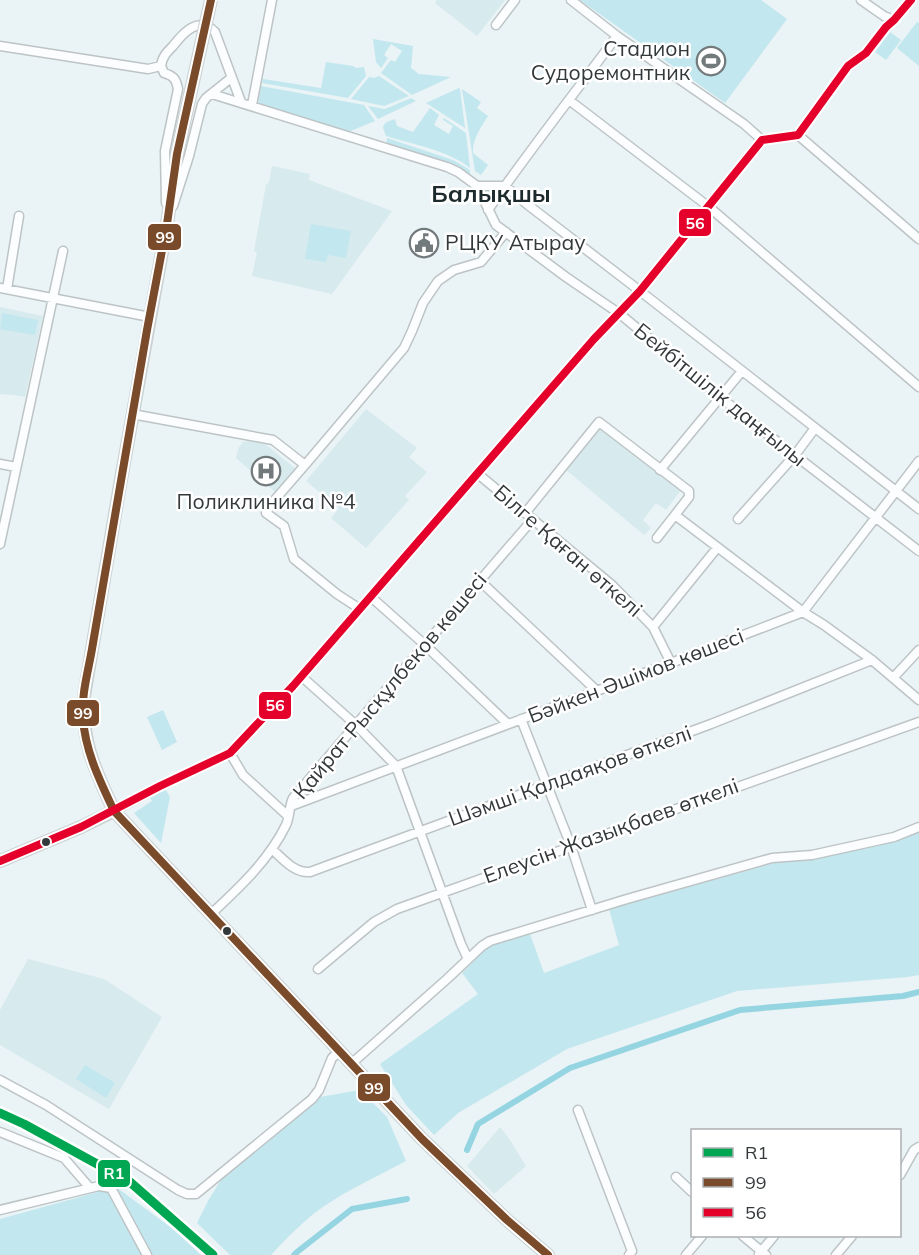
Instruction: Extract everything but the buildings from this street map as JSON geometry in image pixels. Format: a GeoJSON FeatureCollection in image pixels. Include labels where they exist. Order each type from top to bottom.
{"type":"FeatureCollection","features":[{"type":"Feature","properties":{"kind":"main road"},"geometry":{"type":"LineString","coordinates":[[211,0],[177,154],[167,224],[84,696],[83,717],[86,741],[99,778],[114,810],[422,1139],[507,1220],[548,1255]]}},
{"type":"Feature","properties":{"kind":"main road"},"geometry":{"type":"LineString","coordinates":[[0,861],[81,827],[114,810]]}},
{"type":"Feature","properties":{"kind":"street"},"geometry":{"type":"LineString","coordinates":[[252,105],[272,0]]}},
{"type":"Feature","properties":{"kind":"street"},"geometry":{"type":"LineString","coordinates":[[496,25],[515,0]]}},
{"type":"Feature","properties":{"kind":"street"},"geometry":{"type":"LineString","coordinates":[[571,0],[617,36],[744,124],[762,140]]}},
{"type":"Feature","properties":{"kind":"street"},"geometry":{"type":"LineString","coordinates":[[861,0],[894,20]]}},
{"type":"Feature","properties":{"kind":"street"},"geometry":{"type":"LineString","coordinates":[[114,810],[230,753],[371,597],[594,339],[640,291],[762,140],[798,135],[848,66],[866,53],[886,27],[913,0],[919,5]]}},
{"type":"Feature","properties":{"kind":"street"},"geometry":{"type":"LineString","coordinates":[[167,224],[165,151],[178,89],[177,81],[164,73],[160,66],[162,59],[191,27],[209,26],[215,32],[241,102]]}},
{"type":"Feature","properties":{"kind":"street"},"geometry":{"type":"LineString","coordinates":[[488,210],[617,36]]}},
{"type":"Feature","properties":{"kind":"street"},"geometry":{"type":"LineString","coordinates":[[0,46],[148,69],[160,66]]}},
{"type":"Feature","properties":{"kind":"street"},"geometry":{"type":"LineString","coordinates":[[167,224],[186,167],[202,104],[231,78]]}},
{"type":"Feature","properties":{"kind":"street"},"geometry":{"type":"LineString","coordinates":[[212,93],[447,167],[477,186],[505,186]]}},
{"type":"Feature","properties":{"kind":"street"},"geometry":{"type":"LineString","coordinates":[[569,100],[709,207],[919,387]]}},
{"type":"Feature","properties":{"kind":"street"},"geometry":{"type":"LineString","coordinates":[[798,135],[919,239]]}},
{"type":"Feature","properties":{"kind":"street","name":"Бейбітшілік даңғылы"},"geometry":{"type":"LineString","coordinates":[[477,186],[495,225],[566,278],[620,314],[721,398],[919,551]]}},
{"type":"Feature","properties":{"kind":"street","name":"Бейбітшілік даңғылы"},"geometry":{"type":"LineString","coordinates":[[505,186],[919,509]]}},
{"type":"Feature","properties":{"kind":"street"},"geometry":{"type":"LineString","coordinates":[[19,216],[3,289],[150,317]]}},
{"type":"Feature","properties":{"kind":"street"},"geometry":{"type":"LineString","coordinates":[[360,609],[337,594],[294,559],[284,526],[266,513],[272,503],[404,348],[423,303],[438,281],[454,270],[481,262],[506,232]]}},
{"type":"Feature","properties":{"kind":"street"},"geometry":{"type":"LineString","coordinates":[[0,544],[63,251]]}},
{"type":"Feature","properties":{"kind":"street"},"geometry":{"type":"LineString","coordinates":[[660,470],[742,371]]}},
{"type":"Feature","properties":{"kind":"street"},"geometry":{"type":"LineString","coordinates":[[132,414],[273,440],[305,465]]}},
{"type":"Feature","properties":{"kind":"street"},"geometry":{"type":"LineString","coordinates":[[525,512],[599,422],[689,491],[689,497],[657,538]]}},
{"type":"Feature","properties":{"kind":"street"},"geometry":{"type":"LineString","coordinates":[[738,519],[815,428]]}},
{"type":"Feature","properties":{"kind":"street"},"geometry":{"type":"LineString","coordinates":[[803,612],[919,461]]}},
{"type":"Feature","properties":{"kind":"street"},"geometry":{"type":"LineString","coordinates":[[0,464],[16,467]]}},
{"type":"Feature","properties":{"kind":"street","name":"Білге Қаған өткелі"},"geometry":{"type":"LineString","coordinates":[[478,474],[612,585],[653,627],[671,663]]}},
{"type":"Feature","properties":{"kind":"street"},"geometry":{"type":"LineString","coordinates":[[675,515],[803,612],[872,660],[919,700]]}},
{"type":"Feature","properties":{"kind":"street","name":"Қайрат Рысқұлбеков көшесі"},"geometry":{"type":"LineString","coordinates":[[211,914],[242,886],[272,849],[286,825],[293,798],[533,519]]}},
{"type":"Feature","properties":{"kind":"street"},"geometry":{"type":"LineString","coordinates":[[653,627],[717,548]]}},
{"type":"Feature","properties":{"kind":"street"},"geometry":{"type":"LineString","coordinates":[[480,580],[597,691]]}},
{"type":"Feature","properties":{"kind":"street"},"geometry":{"type":"LineString","coordinates":[[371,597],[508,724]]}},
{"type":"Feature","properties":{"kind":"street","name":"Бәйкен Әшімов көшесі"},"geometry":{"type":"LineString","coordinates":[[291,806],[803,612]]}},
{"type":"Feature","properties":{"kind":"street"},"geometry":{"type":"LineString","coordinates":[[892,678],[919,650]]}},
{"type":"Feature","properties":{"kind":"street","name":"Шәмші Қалдаяқов өткелі"},"geometry":{"type":"LineString","coordinates":[[272,849],[298,870],[310,872],[711,724],[872,660]]}},
{"type":"Feature","properties":{"kind":"street"},"geometry":{"type":"LineString","coordinates":[[301,676],[356,725],[396,766],[468,959]]}},
{"type":"Feature","properties":{"kind":"street"},"geometry":{"type":"LineString","coordinates":[[521,719],[571,846],[592,910]]}},
{"type":"Feature","properties":{"kind":"street","name":"Елеусін Жазықбаев өткелі"},"geometry":{"type":"LineString","coordinates":[[318,969],[374,922],[397,909],[919,722]]}},
{"type":"Feature","properties":{"kind":"street"},"geometry":{"type":"LineString","coordinates":[[230,753],[243,775],[288,816]]}},
{"type":"Feature","properties":{"kind":"street"},"geometry":{"type":"LineString","coordinates":[[351,1064],[447,980],[482,946],[490,942],[772,858],[812,855],[894,837],[919,827]]}},
{"type":"Feature","properties":{"kind":"street"},"geometry":{"type":"LineString","coordinates":[[0,1080],[46,1105],[178,1190],[187,1194],[196,1194],[312,1100],[319,1090],[332,1058],[340,1051]]}},
{"type":"Feature","properties":{"kind":"street"},"geometry":{"type":"LineString","coordinates":[[578,1110],[632,1251],[629,1255]]}},
{"type":"Feature","properties":{"kind":"street"},"geometry":{"type":"LineString","coordinates":[[0,1132],[64,1158],[90,1188]]}},
{"type":"Feature","properties":{"kind":"street"},"geometry":{"type":"LineString","coordinates":[[901,1173],[914,1150],[919,1147]]}},
{"type":"Feature","properties":{"kind":"street"},"geometry":{"type":"LineString","coordinates":[[675,1178],[691,1190]]}},
{"type":"Feature","properties":{"kind":"street"},"geometry":{"type":"LineString","coordinates":[[0,1210],[99,1186],[111,1188],[147,1255]]}},
{"type":"Feature","properties":{"kind":"street"},"geometry":{"type":"LineString","coordinates":[[686,1255],[701,1237]]}},
{"type":"Feature","properties":{"kind":"street"},"geometry":{"type":"LineString","coordinates":[[744,1237],[762,1254],[773,1237]]}},
{"type":"Feature","properties":{"kind":"street"},"geometry":{"type":"LineString","coordinates":[[836,1255],[851,1237]]}},
{"type":"Feature","properties":{"kind":"shaded area"},"geometry":{"type":"Polygon","coordinates":[[[437,0],[505,0],[477,36],[435,3],[437,0]]]}},
{"type":"Feature","properties":{"kind":"shaded area","name":"Стадион Судоремонтник"},"geometry":{"type":"Polygon","coordinates":[[[580,0],[761,0],[787,19],[725,103],[580,0]]]}},
{"type":"Feature","properties":{"kind":"shaded area"},"geometry":{"type":"Polygon","coordinates":[[[917,22],[919,23],[919,66],[897,48],[917,22]]]}},
{"type":"Feature","properties":{"kind":"shaded area"},"geometry":{"type":"Polygon","coordinates":[[[890,32],[901,40],[886,60],[875,52],[890,32]]]}},
{"type":"Feature","properties":{"kind":"shaded area"},"geometry":{"type":"Polygon","coordinates":[[[373,39],[413,46],[411,68],[419,74],[451,77],[412,95],[381,73],[391,60],[395,62],[402,51],[391,44],[384,55],[388,58],[381,68],[376,62],[373,39]]]}},
{"type":"Feature","properties":{"kind":"shaded area"},"geometry":{"type":"Polygon","coordinates":[[[326,62],[356,68],[364,67],[366,76],[348,98],[262,83],[263,79],[321,88],[326,62]]]}},
{"type":"Feature","properties":{"kind":"shaded area"},"geometry":{"type":"Polygon","coordinates":[[[379,76],[409,96],[384,106],[351,99],[369,77],[379,76]]]}},
{"type":"Feature","properties":{"kind":"shaded area"},"geometry":{"type":"Polygon","coordinates":[[[261,86],[364,105],[375,121],[348,132],[258,104],[261,86]]]}},
{"type":"Feature","properties":{"kind":"shaded area"},"geometry":{"type":"Polygon","coordinates":[[[460,89],[465,128],[426,103],[460,89]]]}},
{"type":"Feature","properties":{"kind":"shaded area"},"geometry":{"type":"Polygon","coordinates":[[[462,89],[481,102],[477,108],[488,116],[473,148],[473,153],[488,165],[481,175],[475,171],[462,89]]]}},
{"type":"Feature","properties":{"kind":"shaded area"},"geometry":{"type":"Polygon","coordinates":[[[411,98],[416,101],[378,119],[368,106],[385,109],[411,98]]]}},
{"type":"Feature","properties":{"kind":"shaded area"},"geometry":{"type":"Polygon","coordinates":[[[430,108],[439,115],[434,125],[449,134],[453,126],[443,120],[444,118],[466,133],[470,168],[452,157],[386,136],[383,128],[387,122],[395,119],[397,126],[413,132],[430,108]]]}},
{"type":"Feature","properties":{"kind":"shaded area"},"geometry":{"type":"Polygon","coordinates":[[[387,138],[453,160],[470,170],[470,176],[449,163],[386,145],[387,138]]]}},
{"type":"Feature","properties":{"kind":"shaded area"},"geometry":{"type":"Polygon","coordinates":[[[272,166],[310,174],[309,180],[392,211],[332,294],[252,276],[257,252],[254,251],[266,185],[269,182],[272,166]]]}},
{"type":"Feature","properties":{"kind":"shaded area"},"geometry":{"type":"Polygon","coordinates":[[[311,224],[351,231],[346,258],[328,255],[326,262],[305,259],[311,224]]]}},
{"type":"Feature","properties":{"kind":"shaded area"},"geometry":{"type":"Polygon","coordinates":[[[0,307],[43,316],[25,397],[0,394],[0,307]]]}},
{"type":"Feature","properties":{"kind":"shaded area"},"geometry":{"type":"Polygon","coordinates":[[[2,313],[38,320],[35,335],[0,329],[2,313]]]}},
{"type":"Feature","properties":{"kind":"shaded area"},"geometry":{"type":"Polygon","coordinates":[[[366,409],[417,448],[409,457],[427,472],[405,496],[409,500],[366,548],[331,518],[339,508],[306,481],[366,409]]]}},
{"type":"Feature","properties":{"kind":"shaded area"},"geometry":{"type":"Polygon","coordinates":[[[597,427],[681,490],[666,510],[656,503],[643,520],[651,528],[644,535],[565,469],[597,427]]]}},
{"type":"Feature","properties":{"kind":"shaded area"},"geometry":{"type":"Polygon","coordinates":[[[260,440],[296,469],[276,493],[236,458],[243,442],[260,440]]]}},
{"type":"Feature","properties":{"kind":"shaded area"},"geometry":{"type":"Polygon","coordinates":[[[163,710],[177,742],[162,750],[147,717],[163,710]]]}},
{"type":"Feature","properties":{"kind":"shaded area"},"geometry":{"type":"Polygon","coordinates":[[[165,789],[170,797],[161,843],[134,813],[152,801],[150,798],[165,789]]]}},
{"type":"Feature","properties":{"kind":"shaded area"},"geometry":{"type":"Polygon","coordinates":[[[919,832],[919,975],[737,991],[567,1049],[458,1113],[434,1135],[406,1105],[380,1064],[478,994],[462,973],[489,946],[530,934],[544,973],[619,945],[609,909],[778,862],[810,860],[895,842],[919,832]]]}},
{"type":"Feature","properties":{"kind":"shaded area"},"geometry":{"type":"Polygon","coordinates":[[[28,959],[104,979],[162,1017],[109,1109],[0,1045],[0,1010],[28,959]]]}},
{"type":"Feature","properties":{"kind":"shaded area"},"geometry":{"type":"Polygon","coordinates":[[[85,1065],[115,1083],[106,1098],[76,1079],[85,1065]]]}},
{"type":"Feature","properties":{"kind":"shaded area"},"geometry":{"type":"Polygon","coordinates":[[[360,1090],[387,1117],[406,1161],[353,1188],[323,1207],[302,1223],[271,1255],[230,1255],[197,1223],[224,1175],[320,1097],[360,1090]]]}},
{"type":"Feature","properties":{"kind":"shaded area"},"geometry":{"type":"Polygon","coordinates":[[[500,1127],[526,1166],[494,1194],[467,1166],[500,1127]]]}},
{"type":"Feature","properties":{"kind":"shaded area"},"geometry":{"type":"Polygon","coordinates":[[[116,1187],[173,1229],[201,1255],[0,1255],[0,1219],[116,1187]]]}},
{"type":"Feature","properties":{"kind":"waterway"},"geometry":{"type":"LineString","coordinates":[[467,1150],[478,1124],[570,1068],[740,1010],[903,996],[919,992]]}},
{"type":"Feature","properties":{"kind":"waterway"},"geometry":{"type":"LineString","coordinates":[[294,1255],[352,1209],[407,1199]]}},
{"type":"Feature","properties":{"kind":"transit line","name":"99"},"geometry":{"type":"LineString","coordinates":[[211,0],[177,154],[167,224],[85,684],[83,710],[87,742],[94,766],[114,811],[422,1139],[507,1220],[548,1255]]}},
{"type":"Feature","properties":{"kind":"transit line","name":"56"},"geometry":{"type":"LineString","coordinates":[[0,861],[81,827],[230,753],[293,686],[594,339],[640,291],[762,140],[798,135],[848,66],[866,53],[911,0]]}},
{"type":"Feature","properties":{"kind":"transit line","name":"R1"},"geometry":{"type":"LineString","coordinates":[[0,1113],[130,1182],[213,1255]]}},
{"type":"Feature","properties":{"kind":"place","name":"Стадион Судоремонтник"},"geometry":{"type":"Point","coordinates":[711,61]}},
{"type":"Feature","properties":{"kind":"place","name":"РЦКУ Атырау"},"geometry":{"type":"Point","coordinates":[424,243]}},
{"type":"Feature","properties":{"kind":"place","name":"Поликлиника №4"},"geometry":{"type":"Point","coordinates":[266,471]}},
{"type":"Feature","properties":{"kind":"district","name":"Балықшы"},"geometry":{"type":"Point","coordinates":[491,194]}}]}
